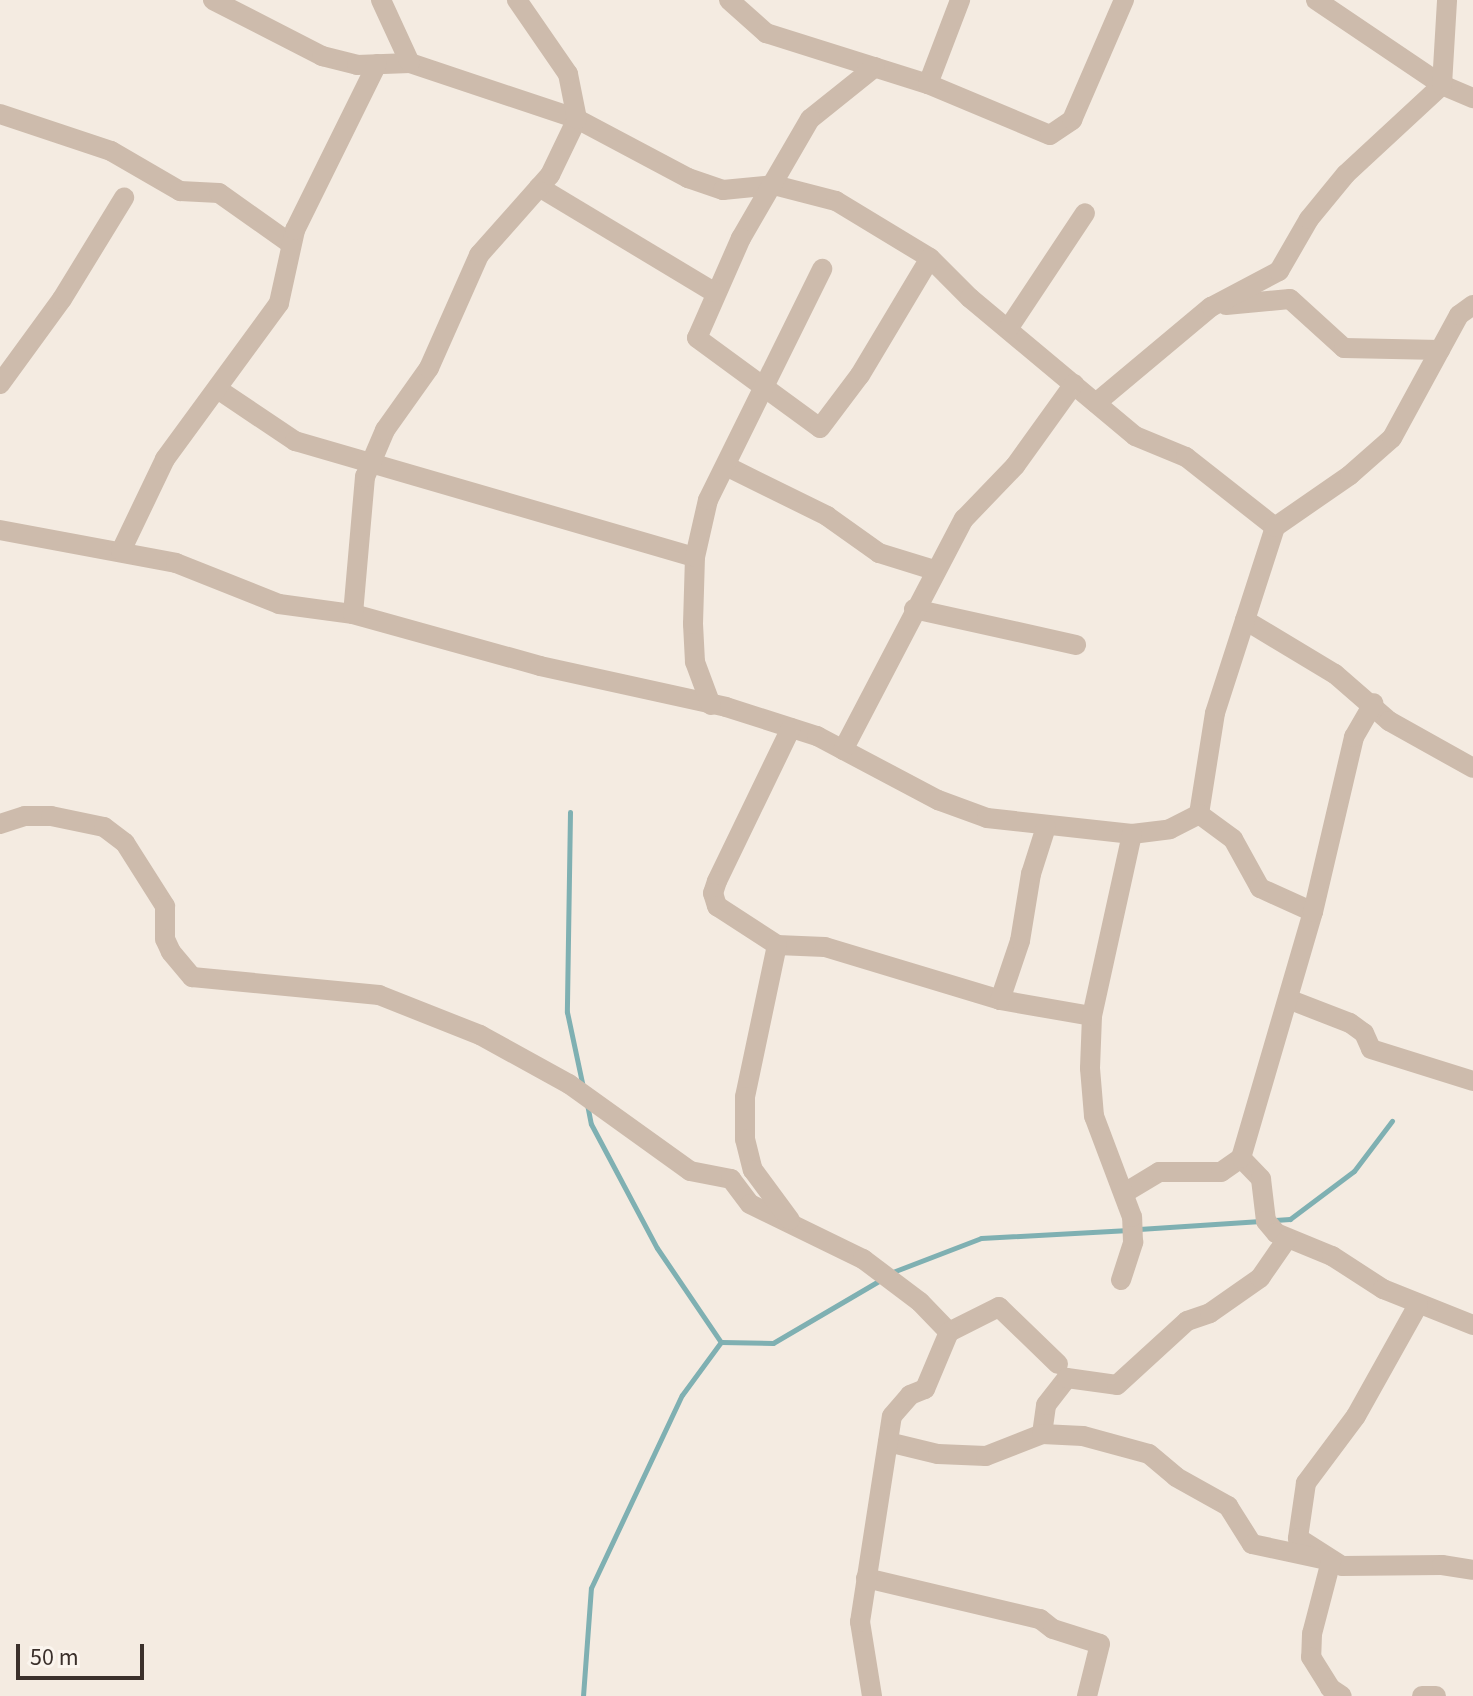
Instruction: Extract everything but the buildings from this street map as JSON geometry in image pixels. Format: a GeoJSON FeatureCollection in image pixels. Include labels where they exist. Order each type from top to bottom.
{"type":"FeatureCollection","features":[{"type":"Feature","properties":{"kind":"street"},"geometry":{"type":"LineString","coordinates":[[213,0],[322,56],[357,65],[410,63],[577,119],[688,178],[723,190],[774,185],[836,201],[930,258],[1008,329],[1135,436],[1186,457],[1235,490],[1275,527]]}},
{"type":"Feature","properties":{"kind":"street"},"geometry":{"type":"LineString","coordinates":[[381,0],[410,63]]}},
{"type":"Feature","properties":{"kind":"street"},"geometry":{"type":"LineString","coordinates":[[353,614],[357,527],[365,477],[385,430],[429,368],[457,314],[479,255],[566,151],[577,119],[568,74],[517,0]]}},
{"type":"Feature","properties":{"kind":"street"},"geometry":{"type":"LineString","coordinates":[[729,0],[766,33],[928,84],[1036,131],[1062,131],[1078,108],[1124,0]]}},
{"type":"Feature","properties":{"kind":"street"},"geometry":{"type":"LineString","coordinates":[[928,84],[960,0]]}},
{"type":"Feature","properties":{"kind":"street"},"geometry":{"type":"LineString","coordinates":[[1316,0],[1442,85],[1473,98]]}},
{"type":"Feature","properties":{"kind":"street"},"geometry":{"type":"LineString","coordinates":[[1096,403],[1211,307],[1279,271],[1309,219],[1346,174],[1442,85],[1447,0]]}},
{"type":"Feature","properties":{"kind":"street"},"geometry":{"type":"LineString","coordinates":[[121,551],[165,459],[219,390],[279,303],[291,244],[377,64]]}},
{"type":"Feature","properties":{"kind":"street"},"geometry":{"type":"LineString","coordinates":[[875,67],[810,119],[714,292],[697,338],[820,428],[860,375],[930,258]]}},
{"type":"Feature","properties":{"kind":"street"},"geometry":{"type":"LineString","coordinates":[[0,114],[111,151],[180,191],[219,193],[291,244]]}},
{"type":"Feature","properties":{"kind":"street"},"geometry":{"type":"LineString","coordinates":[[539,187],[714,292]]}},
{"type":"Feature","properties":{"kind":"street"},"geometry":{"type":"LineString","coordinates":[[0,384],[62,299],[124,198]]}},
{"type":"Feature","properties":{"kind":"street"},"geometry":{"type":"LineString","coordinates":[[1008,329],[1085,213]]}},
{"type":"Feature","properties":{"kind":"street"},"geometry":{"type":"LineString","coordinates":[[711,705],[695,662],[695,557],[708,500],[822,269]]}},
{"type":"Feature","properties":{"kind":"street"},"geometry":{"type":"LineString","coordinates":[[1211,307],[1290,299],[1344,348],[1440,350]]}},
{"type":"Feature","properties":{"kind":"street"},"geometry":{"type":"LineString","coordinates":[[1199,814],[1215,713],[1275,527],[1392,438],[1459,315],[1473,305]]}},
{"type":"Feature","properties":{"kind":"street"},"geometry":{"type":"LineString","coordinates":[[843,750],[934,570],[964,519],[1015,466],[1074,384]]}},
{"type":"Feature","properties":{"kind":"street"},"geometry":{"type":"LineString","coordinates":[[219,390],[295,441],[695,557]]}},
{"type":"Feature","properties":{"kind":"street"},"geometry":{"type":"LineString","coordinates":[[726,466],[827,516],[879,553],[934,570]]}},
{"type":"Feature","properties":{"kind":"street"},"geometry":{"type":"LineString","coordinates":[[0,530],[176,563],[279,604],[353,614],[540,666],[711,705],[791,728],[843,750],[938,800],[987,818],[1046,827],[1132,834],[1170,829],[1199,814]]}},
{"type":"Feature","properties":{"kind":"street"},"geometry":{"type":"LineString","coordinates":[[914,609],[1076,645]]}},
{"type":"Feature","properties":{"kind":"street"},"geometry":{"type":"LineString","coordinates":[[1245,620],[1374,703],[1389,721],[1473,768]]}},
{"type":"Feature","properties":{"kind":"street"},"geometry":{"type":"LineString","coordinates":[[1126,1192],[1159,1172],[1221,1172],[1241,1158],[1313,912],[1354,737],[1374,703]]}},
{"type":"Feature","properties":{"kind":"street"},"geometry":{"type":"LineString","coordinates":[[791,728],[713,893],[717,906],[777,945],[825,947],[1000,1000],[1092,1016]]}},
{"type":"Feature","properties":{"kind":"street"},"geometry":{"type":"LineString","coordinates":[[1199,814],[1233,839],[1260,888],[1313,912]]}},
{"type":"Feature","properties":{"kind":"street"},"geometry":{"type":"LineString","coordinates":[[0,824],[25,816],[51,816],[104,827],[125,843],[165,906],[165,939],[171,952],[192,977],[379,995],[480,1035],[569,1084],[690,1171],[731,1179],[750,1204],[863,1259],[920,1302],[949,1332]]}},
{"type":"Feature","properties":{"kind":"street"},"geometry":{"type":"LineString","coordinates":[[1000,1000],[1046,827]]}},
{"type":"Feature","properties":{"kind":"street"},"geometry":{"type":"LineString","coordinates":[[1121,1280],[1133,1242],[1126,1192],[1094,1116],[1092,1016],[1132,834]]}},
{"type":"Feature","properties":{"kind":"street"},"geometry":{"type":"LineString","coordinates":[[777,945],[745,1097],[745,1139],[753,1170],[796,1227]]}},
{"type":"Feature","properties":{"kind":"street"},"geometry":{"type":"LineString","coordinates":[[1288,999],[1350,1023],[1364,1033],[1371,1049],[1473,1081]]}},
{"type":"Feature","properties":{"kind":"street"},"geometry":{"type":"LineString","coordinates":[[1241,1158],[1261,1179],[1266,1221],[1287,1239],[1332,1256],[1418,1305],[1473,1325]]}},
{"type":"Feature","properties":{"kind":"street"},"geometry":{"type":"LineString","coordinates":[[1042,1434],[1046,1405],[1067,1378],[1117,1385],[1187,1321],[1210,1313],[1260,1278],[1287,1239]]}},
{"type":"Feature","properties":{"kind":"street"},"geometry":{"type":"LineString","coordinates":[[1418,1305],[1356,1416],[1306,1483],[1298,1538],[1342,1566],[1442,1565],[1473,1570]]}},
{"type":"Feature","properties":{"kind":"street"},"geometry":{"type":"LineString","coordinates":[[872,1696],[860,1622],[896,1407],[925,1389],[949,1332],[999,1307],[1058,1364]]}},
{"type":"Feature","properties":{"kind":"street"},"geometry":{"type":"LineString","coordinates":[[888,1442],[938,1454],[986,1456],[1042,1434],[1083,1436],[1149,1454],[1176,1477],[1228,1506],[1252,1544],[1331,1561]]}},
{"type":"Feature","properties":{"kind":"street"},"geometry":{"type":"LineString","coordinates":[[1331,1561],[1312,1634],[1311,1657],[1320,1676],[1342,1696]]}},
{"type":"Feature","properties":{"kind":"street"},"geometry":{"type":"LineString","coordinates":[[866,1578],[1040,1619],[1053,1629],[1100,1644],[1087,1696]]}},
{"type":"Feature","properties":{"kind":"street"},"geometry":{"type":"LineString","coordinates":[[1422,1696],[1436,1696]]}},
{"type":"Feature","properties":{"kind":"waterway"},"geometry":{"type":"LineString","coordinates":[[570,812],[567,1012],[583,1087]]}},
{"type":"Feature","properties":{"kind":"waterway"},"geometry":{"type":"LineString","coordinates":[[587,1104],[591,1124],[657,1248],[721,1342]]}},
{"type":"Feature","properties":{"kind":"waterway"},"geometry":{"type":"LineString","coordinates":[[1275,1220],[1290,1219],[1354,1171],[1392,1121]]}},
{"type":"Feature","properties":{"kind":"waterway"},"geometry":{"type":"LineString","coordinates":[[1139,1229],[1261,1221]]}},
{"type":"Feature","properties":{"kind":"waterway"},"geometry":{"type":"LineString","coordinates":[[890,1273],[981,1238],[1129,1230]]}},
{"type":"Feature","properties":{"kind":"waterway"},"geometry":{"type":"LineString","coordinates":[[721,1342],[773,1343],[882,1279]]}},
{"type":"Feature","properties":{"kind":"waterway"},"geometry":{"type":"LineString","coordinates":[[583,1696],[591,1588],[682,1395],[721,1342]]}}]}
